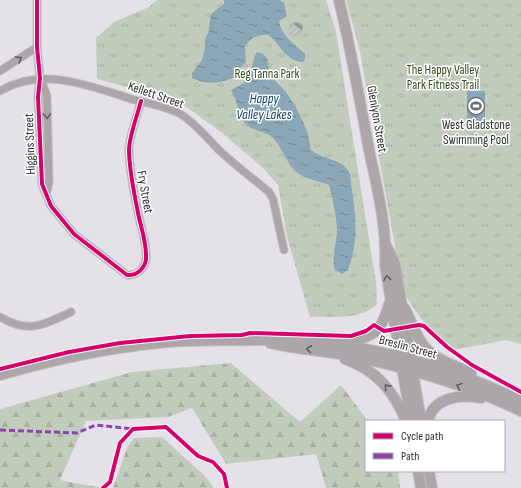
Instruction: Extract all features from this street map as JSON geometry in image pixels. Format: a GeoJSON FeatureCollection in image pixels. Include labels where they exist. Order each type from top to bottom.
{"type":"FeatureCollection","features":[{"type":"Feature","properties":{"kind":"main road","name":"Glenlyon Street"},"geometry":{"type":"LineString","coordinates":[[339,0],[351,49],[386,243],[385,265],[390,298],[421,420]]}},
{"type":"Feature","properties":{"kind":"main road","name":"Glenlyon Street"},"geometry":{"type":"LineString","coordinates":[[386,243],[395,264],[402,304],[411,420]]}},
{"type":"Feature","properties":{"kind":"main road"},"geometry":{"type":"LineString","coordinates":[[329,347],[360,340],[371,335],[384,321],[390,298]]}},
{"type":"Feature","properties":{"kind":"main road"},"geometry":{"type":"LineString","coordinates":[[402,304],[420,341],[426,348],[442,360],[474,374],[501,391]]}},
{"type":"Feature","properties":{"kind":"main road","name":"Breslin Street"},"geometry":{"type":"LineString","coordinates":[[0,375],[40,364],[138,345],[207,340],[258,340],[285,346],[329,347],[454,373],[501,391],[521,401]]}},
{"type":"Feature","properties":{"kind":"main road"},"geometry":{"type":"LineString","coordinates":[[329,347],[378,378],[395,396],[406,420]]}},
{"type":"Feature","properties":{"kind":"main road"},"geometry":{"type":"LineString","coordinates":[[406,364],[521,411]]}},
{"type":"Feature","properties":{"kind":"main road"},"geometry":{"type":"LineString","coordinates":[[428,420],[433,408],[450,398],[476,397],[504,403]]}},
{"type":"Feature","properties":{"kind":"main road"},"geometry":{"type":"LineString","coordinates":[[418,472],[421,488]]}},
{"type":"Feature","properties":{"kind":"main road"},"geometry":{"type":"LineString","coordinates":[[429,472],[432,488]]}},
{"type":"Feature","properties":{"kind":"street","name":"Higgins Street"},"geometry":{"type":"LineString","coordinates":[[37,0],[37,47],[40,78],[38,97],[42,184],[51,206],[74,234],[127,275]]}},
{"type":"Feature","properties":{"kind":"street"},"geometry":{"type":"LineString","coordinates":[[0,71],[37,47]]}},
{"type":"Feature","properties":{"kind":"street","name":"Kellett Street"},"geometry":{"type":"LineString","coordinates":[[0,91],[12,84],[40,78],[66,80],[142,102],[183,116],[224,155],[269,192],[273,199],[284,250]]}},
{"type":"Feature","properties":{"kind":"street","name":"Fry Street"},"geometry":{"type":"LineString","coordinates":[[127,275],[133,275],[138,272],[144,267],[146,260],[145,242],[135,197],[130,155],[130,139],[142,102]]}},
{"type":"Feature","properties":{"kind":"street"},"geometry":{"type":"LineString","coordinates":[[0,318],[18,326],[36,326],[71,312]]}},
{"type":"Feature","properties":{"kind":"green space","name":"Reg Tanna Park"},"geometry":{"type":"Polygon","coordinates":[[[157,0],[326,0],[336,32],[376,283],[377,304],[370,309],[354,315],[310,317],[287,237],[278,185],[264,169],[221,132],[178,101],[97,79],[96,38],[114,22],[149,7],[157,0]]]}},
{"type":"Feature","properties":{"kind":"green space","name":"The Happy Valley Park Fitness Trail"},"geometry":{"type":"Polygon","coordinates":[[[346,0],[521,0],[521,344],[506,340],[454,350],[426,324],[414,309],[403,291],[360,52],[346,0]]]}},
{"type":"Feature","properties":{"kind":"green space"},"geometry":{"type":"Polygon","coordinates":[[[231,363],[300,422],[341,385],[367,420],[365,420],[365,472],[398,472],[400,488],[326,488],[316,454],[226,464],[192,408],[168,417],[86,421],[60,480],[102,488],[0,488],[0,409],[132,372],[231,363]]]}},
{"type":"Feature","properties":{"kind":"green space"},"geometry":{"type":"Polygon","coordinates":[[[162,437],[205,476],[214,488],[113,488],[127,448],[134,438],[162,437]]]}},
{"type":"Feature","properties":{"kind":"water","name":"Happy Valley Lakes"},"geometry":{"type":"Polygon","coordinates":[[[224,0],[279,0],[284,3],[287,16],[279,21],[280,26],[285,35],[305,54],[305,59],[303,62],[292,59],[288,56],[269,35],[261,35],[250,40],[245,46],[246,62],[240,68],[240,74],[228,80],[210,83],[192,78],[192,73],[202,60],[211,14],[224,4],[224,0]]]}},
{"type":"Feature","properties":{"kind":"water","name":"Happy Valley Lakes"},"geometry":{"type":"Polygon","coordinates":[[[257,52],[267,58],[271,76],[286,92],[294,104],[306,128],[310,149],[321,156],[342,165],[350,174],[355,211],[355,233],[352,257],[348,270],[342,274],[335,270],[334,265],[337,229],[329,185],[299,174],[286,159],[279,146],[270,135],[250,128],[242,118],[231,90],[240,86],[249,78],[257,52]]]}},
{"type":"Feature","properties":{"kind":"water","name":"West Gladstone Swimming Pool"},"geometry":{"type":"Polygon","coordinates":[[[467,91],[485,91],[485,121],[467,122],[467,91]]]}},
{"type":"Feature","properties":{"kind":"building"},"geometry":{"type":"Polygon","coordinates":[[[293,24],[301,30],[294,39],[286,33],[293,24]]]}},
{"type":"Feature","properties":{"kind":"marked path"},"geometry":{"type":"LineString","coordinates":[[0,430],[77,433],[96,425],[133,429]]}},
{"type":"Feature","properties":{"kind":"cycle path"},"geometry":{"type":"LineString","coordinates":[[37,0],[37,47],[40,78],[38,97],[42,184],[51,206],[74,234],[127,275],[140,271],[146,259],[145,241],[133,189],[129,157],[131,137],[141,101]]}},
{"type":"Feature","properties":{"kind":"cycle path"},"geometry":{"type":"LineString","coordinates":[[0,369],[69,352],[120,343],[190,336],[242,335],[250,333],[351,336],[366,331],[374,325],[384,331],[419,325],[424,326],[447,347],[472,365],[521,392]]}},
{"type":"Feature","properties":{"kind":"cycle path"},"geometry":{"type":"LineString","coordinates":[[103,488],[110,482],[120,443],[133,429],[166,427],[198,456],[213,462],[224,474],[227,488]]}},
{"type":"Feature","properties":{"kind":"place","name":"West Gladstone Swimming Pool"},"geometry":{"type":"Point","coordinates":[476,106]}}]}
